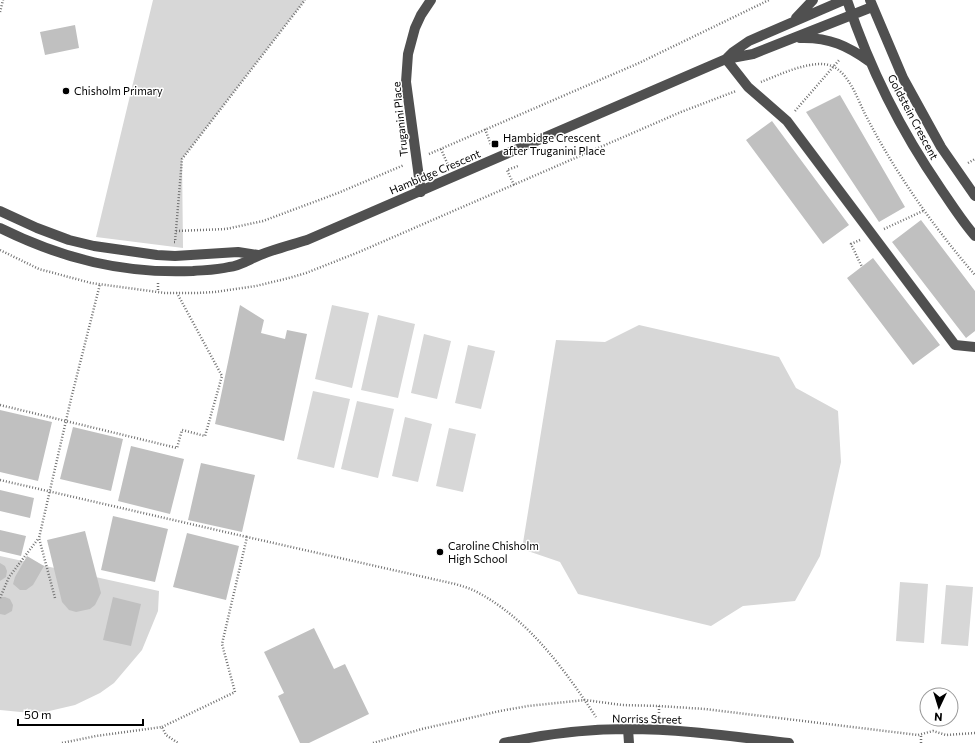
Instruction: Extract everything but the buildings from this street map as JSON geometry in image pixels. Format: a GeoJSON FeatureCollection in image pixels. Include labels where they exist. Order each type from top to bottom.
{"type":"FeatureCollection","features":[{"type":"Feature","properties":{"kind":"street","name":"Truganini Place"},"geometry":{"type":"LineString","coordinates":[[420,192],[406,82],[408,54],[415,28],[421,15],[431,0]]}},
{"type":"Feature","properties":{"kind":"street"},"geometry":{"type":"LineString","coordinates":[[790,23],[805,10],[813,0]]}},
{"type":"Feature","properties":{"kind":"street","name":"Hambidge Crescent"},"geometry":{"type":"LineString","coordinates":[[726,59],[749,41],[845,0]]}},
{"type":"Feature","properties":{"kind":"street","name":"Goldstein Crescent"},"geometry":{"type":"LineString","coordinates":[[845,0],[870,62],[903,129],[922,161],[975,236]]}},
{"type":"Feature","properties":{"kind":"street","name":"Hambidge Crescent"},"geometry":{"type":"LineString","coordinates":[[0,228],[67,256],[117,268],[158,272],[209,270],[231,267],[260,255],[307,240],[726,59],[753,54],[852,15],[871,3]]}},
{"type":"Feature","properties":{"kind":"street","name":"Goldstein Crescent"},"geometry":{"type":"LineString","coordinates":[[871,3],[903,78],[941,147],[975,196]]}},
{"type":"Feature","properties":{"kind":"street"},"geometry":{"type":"LineString","coordinates":[[793,38],[814,38],[834,42],[853,50],[870,62]]}},
{"type":"Feature","properties":{"kind":"street"},"geometry":{"type":"LineString","coordinates":[[726,59],[748,87],[786,121],[955,345],[975,347]]}},
{"type":"Feature","properties":{"kind":"street","name":"Hambidge Crescent"},"geometry":{"type":"LineString","coordinates":[[0,211],[25,223],[63,237],[94,246],[157,255],[175,256],[238,252],[260,255]]}},
{"type":"Feature","properties":{"kind":"street"},"geometry":{"type":"LineString","coordinates":[[628,729],[629,743]]}},
{"type":"Feature","properties":{"kind":"street","name":"Norriss Street"},"geometry":{"type":"LineString","coordinates":[[504,743],[560,733],[628,729],[709,734],[789,743]]}},
{"type":"Feature","properties":{"kind":"path"},"geometry":{"type":"LineString","coordinates":[[0,12],[3,0]]}},
{"type":"Feature","properties":{"kind":"path"},"geometry":{"type":"LineString","coordinates":[[169,243],[175,242],[182,159],[305,0]]}},
{"type":"Feature","properties":{"kind":"path"},"geometry":{"type":"LineString","coordinates":[[176,231],[226,228],[263,221],[338,194],[639,63],[769,0]]}},
{"type":"Feature","properties":{"kind":"path"},"geometry":{"type":"LineString","coordinates":[[0,250],[39,269],[91,283],[158,292],[196,294],[256,286],[306,273],[366,249],[681,112],[796,69],[816,64],[825,64],[834,66],[852,86],[888,155],[916,200],[975,276]]}},
{"type":"Feature","properties":{"kind":"path"},"geometry":{"type":"LineString","coordinates":[[786,121],[834,66]]}},
{"type":"Feature","properties":{"kind":"path"},"geometry":{"type":"LineString","coordinates":[[485,130],[491,145],[486,147]]}},
{"type":"Feature","properties":{"kind":"path"},"geometry":{"type":"LineString","coordinates":[[514,185],[508,170],[518,166]]}},
{"type":"Feature","properties":{"kind":"path"},"geometry":{"type":"LineString","coordinates":[[0,598],[9,577],[38,538],[100,284]]}},
{"type":"Feature","properties":{"kind":"path"},"geometry":{"type":"LineString","coordinates":[[0,405],[177,448],[182,430],[205,436],[222,376],[177,293]]}},
{"type":"Feature","properties":{"kind":"path"},"geometry":{"type":"LineString","coordinates":[[0,480],[455,584],[474,590],[498,604],[522,624],[559,664],[597,717]]}},
{"type":"Feature","properties":{"kind":"path"},"geometry":{"type":"LineString","coordinates":[[62,743],[96,736],[162,727],[236,692],[222,644],[247,537]]}},
{"type":"Feature","properties":{"kind":"path"},"geometry":{"type":"LineString","coordinates":[[38,538],[55,598]]}},
{"type":"Feature","properties":{"kind":"path"},"geometry":{"type":"LineString","coordinates":[[162,727],[166,735],[178,743]]}},
{"type":"Feature","properties":{"kind":"path"},"geometry":{"type":"LineString","coordinates":[[921,735],[921,743]]}},
{"type":"Feature","properties":{"kind":"shaded area"},"geometry":{"type":"Polygon","coordinates":[[[153,0],[305,0],[182,159],[183,248],[96,237],[153,0]]]}},
{"type":"Feature","properties":{"kind":"shaded area"},"geometry":{"type":"Polygon","coordinates":[[[332,305],[369,313],[352,388],[315,379],[332,305]]]}},
{"type":"Feature","properties":{"kind":"shaded area"},"geometry":{"type":"Polygon","coordinates":[[[378,315],[415,324],[398,398],[361,390],[378,315]]]}},
{"type":"Feature","properties":{"kind":"shaded area"},"geometry":{"type":"Polygon","coordinates":[[[639,325],[779,357],[796,388],[838,411],[841,462],[820,556],[795,601],[743,606],[711,626],[578,594],[560,562],[522,549],[556,340],[605,342],[639,325]]]}},
{"type":"Feature","properties":{"kind":"shaded area"},"geometry":{"type":"Polygon","coordinates":[[[424,334],[451,341],[437,399],[411,393],[424,334]]]}},
{"type":"Feature","properties":{"kind":"shaded area"},"geometry":{"type":"Polygon","coordinates":[[[468,345],[495,351],[481,409],[455,403],[468,345]]]}},
{"type":"Feature","properties":{"kind":"shaded area"},"geometry":{"type":"Polygon","coordinates":[[[313,391],[350,399],[334,468],[297,459],[313,391]]]}},
{"type":"Feature","properties":{"kind":"shaded area"},"geometry":{"type":"Polygon","coordinates":[[[357,401],[394,409],[378,478],[341,469],[357,401]]]}},
{"type":"Feature","properties":{"kind":"shaded area"},"geometry":{"type":"Polygon","coordinates":[[[405,417],[432,424],[418,482],[392,476],[405,417]]]}},
{"type":"Feature","properties":{"kind":"shaded area"},"geometry":{"type":"Polygon","coordinates":[[[449,428],[476,434],[463,492],[436,486],[449,428]]]}},
{"type":"Feature","properties":{"kind":"shaded area"},"geometry":{"type":"Polygon","coordinates":[[[0,556],[159,591],[158,611],[142,650],[114,683],[100,693],[75,705],[45,712],[31,713],[0,710],[0,556]]]}},
{"type":"Feature","properties":{"kind":"shaded area"},"geometry":{"type":"Polygon","coordinates":[[[900,582],[928,584],[924,643],[896,641],[900,582]]]}},
{"type":"Feature","properties":{"kind":"shaded area"},"geometry":{"type":"Polygon","coordinates":[[[946,585],[973,587],[968,646],[941,644],[946,585]]]}},
{"type":"Feature","properties":{"kind":"place","name":"Chisholm Primary"},"geometry":{"type":"Point","coordinates":[66,91]}},
{"type":"Feature","properties":{"kind":"place","name":"Hambidge Crescent after Truganini Place"},"geometry":{"type":"Point","coordinates":[495,144]}},
{"type":"Feature","properties":{"kind":"place","name":"Caroline Chisholm High School"},"geometry":{"type":"Point","coordinates":[440,552]}}]}
